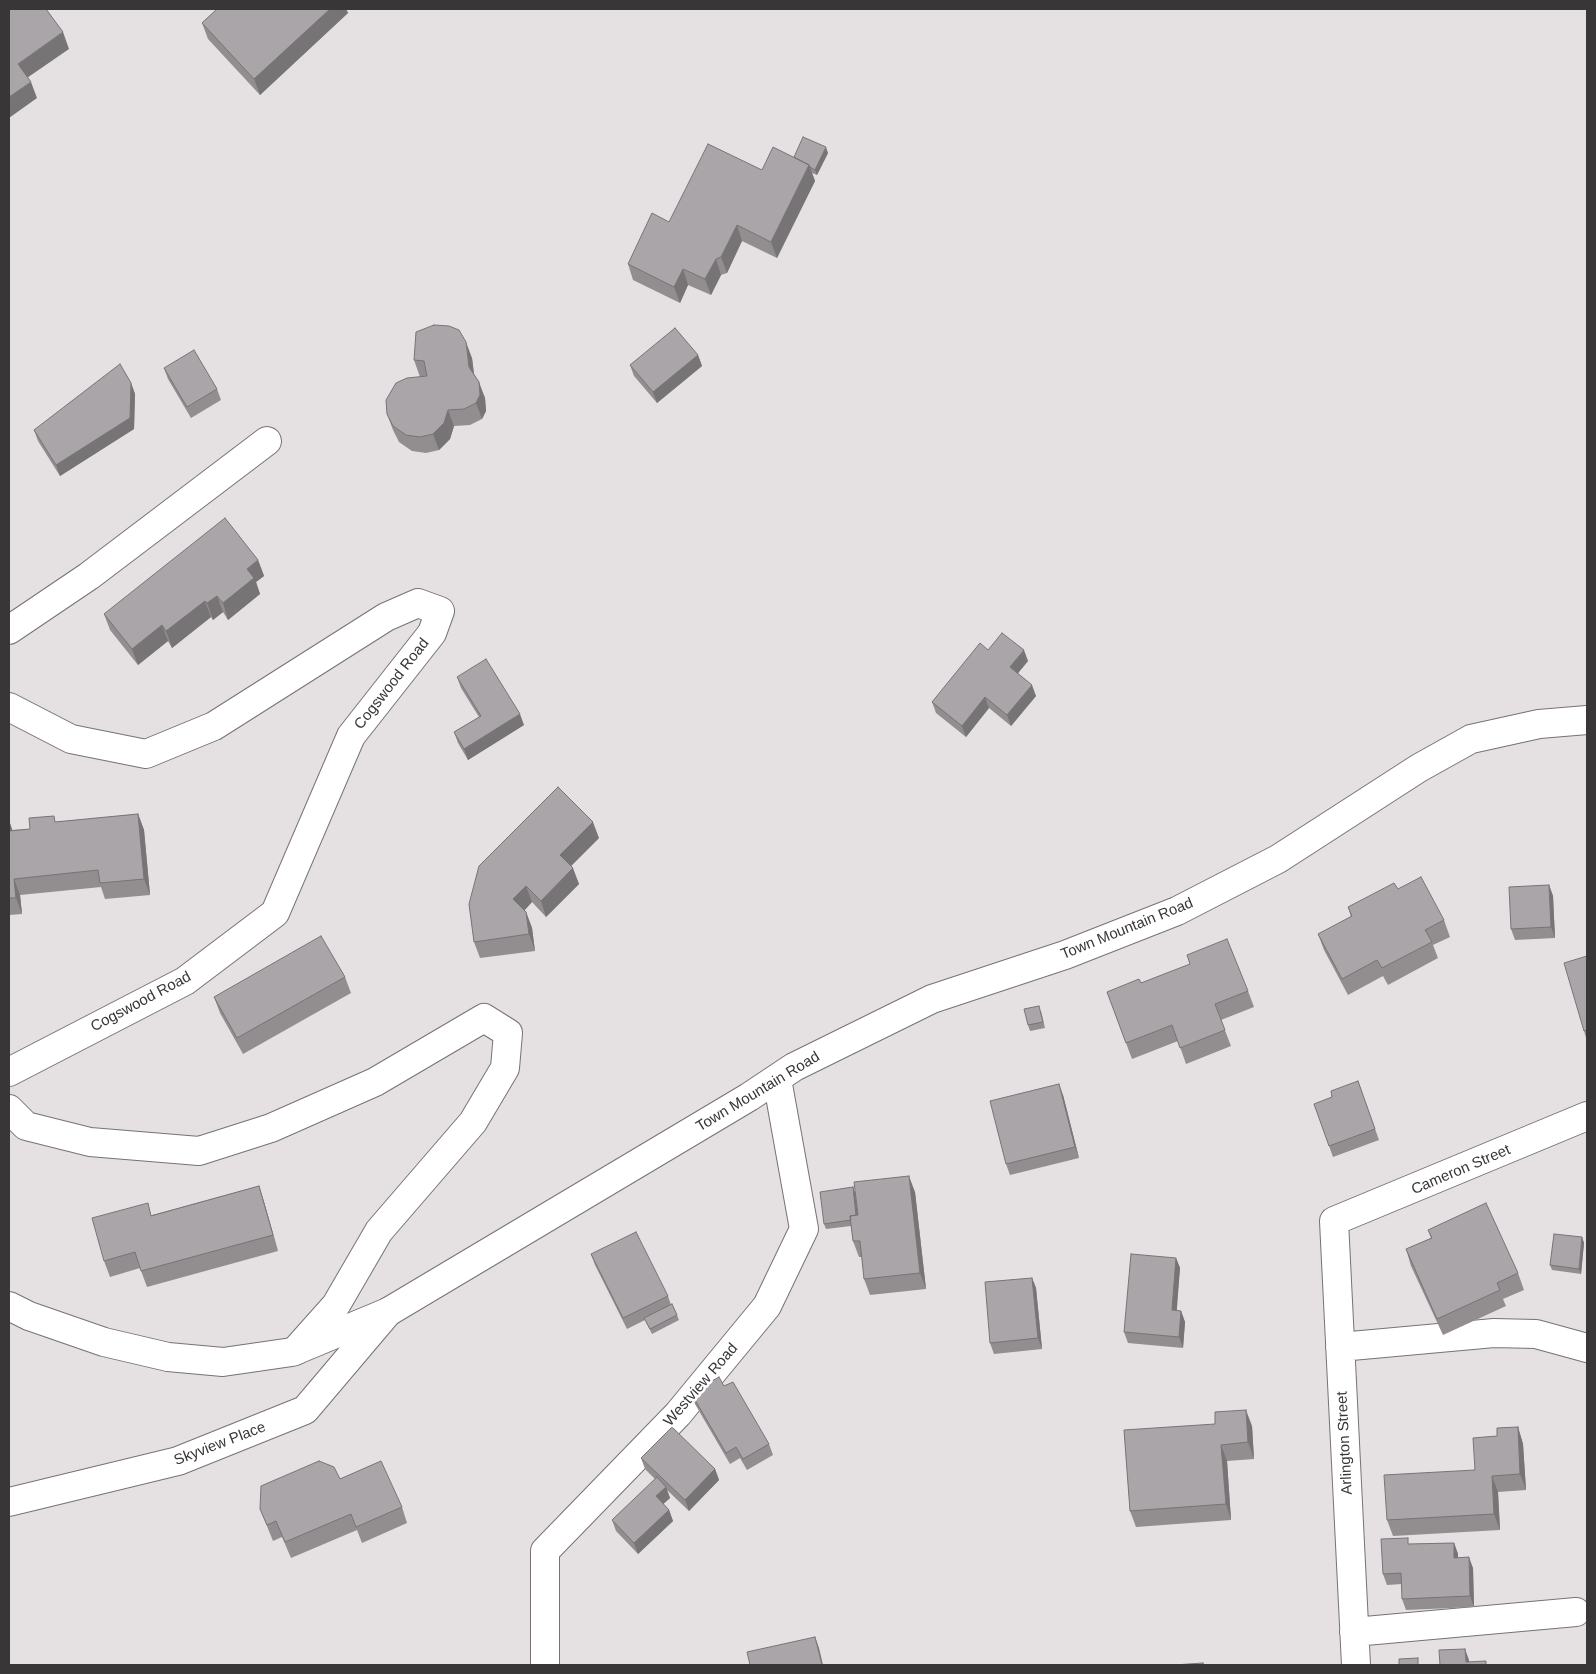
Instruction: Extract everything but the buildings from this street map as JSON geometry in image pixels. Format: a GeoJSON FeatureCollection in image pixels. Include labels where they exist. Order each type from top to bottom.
{"type":"FeatureCollection","features":[{"type":"Feature","properties":{"kind":"street"},"geometry":{"type":"LineString","coordinates":[[9,630],[89,576],[266,441]]}},
{"type":"Feature","properties":{"kind":"street","name":"Cogswood Road"},"geometry":{"type":"LineString","coordinates":[[9,707],[71,739],[146,754],[214,726],[386,616],[418,603],[440,611],[432,633],[351,736],[275,913],[185,981],[9,1072]]}},
{"type":"Feature","properties":{"kind":"street","name":"Town Mountain Road"},"geometry":{"type":"LineString","coordinates":[[9,1306],[29,1316],[104,1342],[168,1357],[223,1362],[295,1351],[388,1312],[794,1067],[932,999],[1064,955],[1177,911],[1278,859],[1419,768],[1471,739],[1539,724],[1587,720]]}},
{"type":"Feature","properties":{"kind":"street"},"geometry":{"type":"LineString","coordinates":[[9,1109],[26,1126],[90,1142],[199,1151],[271,1128],[375,1082],[484,1018],[508,1033],[505,1068],[473,1122],[379,1231],[336,1305],[295,1351]]}},
{"type":"Feature","properties":{"kind":"street","name":"Westview Road"},"geometry":{"type":"LineString","coordinates":[[545,1665],[545,1551],[678,1414],[767,1306],[804,1229],[777,1079]]}},
{"type":"Feature","properties":{"kind":"street","name":"Cameron Street"},"geometry":{"type":"LineString","coordinates":[[1334,1221],[1587,1116]]}},
{"type":"Feature","properties":{"kind":"street","name":"Arlington Street"},"geometry":{"type":"LineString","coordinates":[[1334,1221],[1356,1665]]}},
{"type":"Feature","properties":{"kind":"street","name":"Skyview Place"},"geometry":{"type":"LineString","coordinates":[[9,1502],[178,1461],[305,1410],[388,1312]]}},
{"type":"Feature","properties":{"kind":"street"},"geometry":{"type":"LineString","coordinates":[[1340,1347],[1494,1334],[1536,1334],[1587,1348]]}},
{"type":"Feature","properties":{"kind":"street"},"geometry":{"type":"LineString","coordinates":[[1354,1632],[1576,1612]]}}]}
